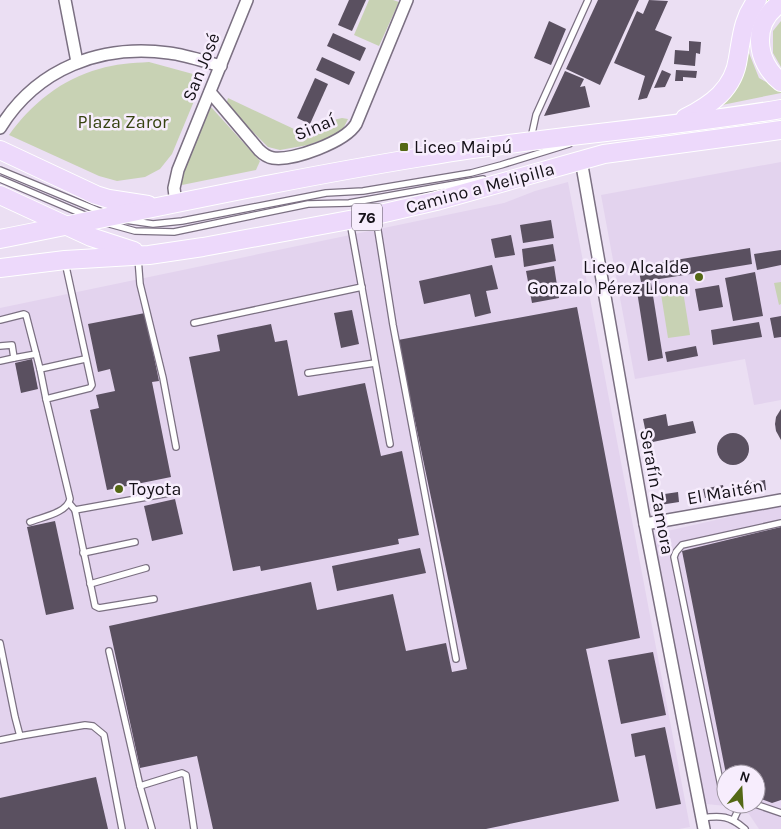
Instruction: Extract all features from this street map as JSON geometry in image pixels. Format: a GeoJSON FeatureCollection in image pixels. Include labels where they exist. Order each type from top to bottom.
{"type":"FeatureCollection","features":[{"type":"Feature","properties":{"kind":"main road"},"geometry":{"type":"LineString","coordinates":[[672,124],[712,103],[728,84],[736,67],[744,22],[757,0]]}},
{"type":"Feature","properties":{"kind":"main road"},"geometry":{"type":"LineString","coordinates":[[781,3],[766,19],[760,40],[765,64],[770,72],[781,82]]}},
{"type":"Feature","properties":{"kind":"main road","name":"Camino a Melipilla"},"geometry":{"type":"LineString","coordinates":[[0,239],[422,156],[781,108]]}},
{"type":"Feature","properties":{"kind":"main road","name":"Camino a Melipilla"},"geometry":{"type":"LineString","coordinates":[[0,268],[65,260],[144,255],[349,220],[436,201],[581,160],[632,149],[781,130]]}},
{"type":"Feature","properties":{"kind":"main road"},"geometry":{"type":"LineString","coordinates":[[0,150],[96,195],[130,203],[168,205]]}},
{"type":"Feature","properties":{"kind":"main road"},"geometry":{"type":"LineString","coordinates":[[0,195],[66,226],[144,255]]}},
{"type":"Feature","properties":{"kind":"street"},"geometry":{"type":"LineString","coordinates":[[65,0],[77,62]]}},
{"type":"Feature","properties":{"kind":"street","name":"San José"},"geometry":{"type":"LineString","coordinates":[[168,205],[176,179],[247,0]]}},
{"type":"Feature","properties":{"kind":"street","name":"Sinaí"},"geometry":{"type":"LineString","coordinates":[[210,92],[259,150],[267,156],[277,158],[296,155],[334,142],[347,134],[356,124],[407,0]]}},
{"type":"Feature","properties":{"kind":"street"},"geometry":{"type":"LineString","coordinates":[[0,128],[12,110],[29,92],[52,74],[77,62],[109,54],[153,52],[186,56],[221,66]]}},
{"type":"Feature","properties":{"kind":"street","name":"Serafín Zamora"},"geometry":{"type":"LineString","coordinates":[[581,160],[645,524],[703,823]]}},
{"type":"Feature","properties":{"kind":"street","name":"El Maitén"},"geometry":{"type":"LineString","coordinates":[[645,524],[781,500]]}},
{"type":"Feature","properties":{"kind":"lane"},"geometry":{"type":"LineString","coordinates":[[531,140],[536,114],[588,0]]}},
{"type":"Feature","properties":{"kind":"lane"},"geometry":{"type":"LineString","coordinates":[[0,178],[68,209],[106,218],[162,224],[326,193],[363,191],[471,173],[617,130]]}},
{"type":"Feature","properties":{"kind":"lane"},"geometry":{"type":"LineString","coordinates":[[494,178],[581,160]]}},
{"type":"Feature","properties":{"kind":"lane"},"geometry":{"type":"LineString","coordinates":[[0,170],[135,231],[163,233],[308,204],[349,202],[486,179]]}},
{"type":"Feature","properties":{"kind":"lane"},"geometry":{"type":"LineString","coordinates":[[376,215],[393,325],[456,658]]}},
{"type":"Feature","properties":{"kind":"lane"},"geometry":{"type":"LineString","coordinates":[[349,220],[390,444]]}},
{"type":"Feature","properties":{"kind":"lane"},"geometry":{"type":"LineString","coordinates":[[144,255],[140,284],[164,378],[176,447]]}},
{"type":"Feature","properties":{"kind":"lane"},"geometry":{"type":"LineString","coordinates":[[46,399],[90,388],[92,385],[65,260]]}},
{"type":"Feature","properties":{"kind":"lane"},"geometry":{"type":"LineString","coordinates":[[194,323],[362,287]]}},
{"type":"Feature","properties":{"kind":"lane"},"geometry":{"type":"LineString","coordinates":[[0,320],[26,315],[70,499],[65,508],[30,522]]}},
{"type":"Feature","properties":{"kind":"lane"},"geometry":{"type":"LineString","coordinates":[[0,346],[12,345],[14,358]]}},
{"type":"Feature","properties":{"kind":"lane"},"geometry":{"type":"LineString","coordinates":[[0,361],[36,354]]}},
{"type":"Feature","properties":{"kind":"lane"},"geometry":{"type":"LineString","coordinates":[[40,369],[85,359]]}},
{"type":"Feature","properties":{"kind":"lane"},"geometry":{"type":"LineString","coordinates":[[308,373],[375,363]]}},
{"type":"Feature","properties":{"kind":"lane"},"geometry":{"type":"LineString","coordinates":[[75,510],[175,492]]}},
{"type":"Feature","properties":{"kind":"lane"},"geometry":{"type":"LineString","coordinates":[[69,503],[75,510],[95,606],[99,608],[154,599]]}},
{"type":"Feature","properties":{"kind":"lane"},"geometry":{"type":"LineString","coordinates":[[716,764],[674,558],[682,545],[781,522]]}},
{"type":"Feature","properties":{"kind":"lane"},"geometry":{"type":"LineString","coordinates":[[83,553],[134,542]]}},
{"type":"Feature","properties":{"kind":"lane"},"geometry":{"type":"LineString","coordinates":[[90,584],[146,568]]}},
{"type":"Feature","properties":{"kind":"lane"},"geometry":{"type":"LineString","coordinates":[[0,643],[20,736]]}},
{"type":"Feature","properties":{"kind":"lane"},"geometry":{"type":"LineString","coordinates":[[110,651],[140,786],[152,829]]}},
{"type":"Feature","properties":{"kind":"lane"},"geometry":{"type":"LineString","coordinates":[[0,740],[85,725],[93,726],[99,730],[104,735],[122,829]]}},
{"type":"Feature","properties":{"kind":"lane"},"geometry":{"type":"LineString","coordinates":[[140,786],[182,773],[186,775],[194,829]]}},
{"type":"Feature","properties":{"kind":"lane"},"geometry":{"type":"LineString","coordinates":[[766,808],[781,813]]}},
{"type":"Feature","properties":{"kind":"lane"},"geometry":{"type":"LineString","coordinates":[[734,819],[736,814]]}},
{"type":"Feature","properties":{"kind":"lane"},"geometry":{"type":"LineString","coordinates":[[703,823],[716,816],[734,819],[745,829]]}},
{"type":"Feature","properties":{"kind":"shaded area","name":"Liceo Alcalde Gonzalo Pérez Llona"},"geometry":{"type":"Polygon","coordinates":[[[781,162],[781,400],[754,405],[745,359],[635,379],[601,195],[781,162]]]}},
{"type":"Feature","properties":{"kind":"shaded area"},"geometry":{"type":"Polygon","coordinates":[[[568,182],[690,827],[679,829],[0,829],[0,308],[504,203],[535,191],[568,182]]]}},
{"type":"Feature","properties":{"kind":"shaded area"},"geometry":{"type":"Polygon","coordinates":[[[781,505],[781,829],[759,829],[749,814],[766,814],[766,764],[716,764],[716,805],[706,804],[654,534],[781,505]]]}},
{"type":"Feature","properties":{"kind":"green space"},"geometry":{"type":"Polygon","coordinates":[[[369,0],[393,0],[399,2],[379,46],[354,35],[369,0]]]}},
{"type":"Feature","properties":{"kind":"green space"},"geometry":{"type":"Polygon","coordinates":[[[766,0],[777,0],[765,10],[751,35],[749,53],[759,78],[781,90],[781,93],[717,106],[756,8],[766,0]]]}},
{"type":"Feature","properties":{"kind":"green space"},"geometry":{"type":"Polygon","coordinates":[[[781,21],[781,67],[773,53],[773,31],[781,21]]]}},
{"type":"Feature","properties":{"kind":"green space","name":"Plaza Zaror"},"geometry":{"type":"Polygon","coordinates":[[[149,62],[204,77],[172,154],[160,169],[145,177],[117,181],[99,176],[9,135],[37,103],[72,79],[105,67],[149,62]]]}},
{"type":"Feature","properties":{"kind":"green space"},"geometry":{"type":"Polygon","coordinates":[[[228,98],[294,129],[342,118],[348,119],[341,133],[308,145],[280,150],[268,147],[226,105],[228,98]]]}},
{"type":"Feature","properties":{"kind":"green space"},"geometry":{"type":"Polygon","coordinates":[[[211,107],[260,161],[256,170],[177,186],[211,107]]]}},
{"type":"Feature","properties":{"kind":"green space"},"geometry":{"type":"Polygon","coordinates":[[[781,282],[781,304],[779,305],[774,283],[781,282]]]}},
{"type":"Feature","properties":{"kind":"green space"},"geometry":{"type":"Polygon","coordinates":[[[683,291],[690,335],[668,338],[661,294],[683,291]]]}},
{"type":"Feature","properties":{"kind":"building"},"geometry":{"type":"Polygon","coordinates":[[[349,0],[366,0],[352,31],[338,25],[349,0]]]}},
{"type":"Feature","properties":{"kind":"building"},"geometry":{"type":"Polygon","coordinates":[[[598,0],[639,0],[600,85],[566,69],[598,0]]]}},
{"type":"Feature","properties":{"kind":"building"},"geometry":{"type":"Polygon","coordinates":[[[649,0],[668,1],[655,30],[672,37],[647,98],[638,100],[645,76],[614,63],[637,11],[643,14],[649,0]]]}},
{"type":"Feature","properties":{"kind":"building"},"geometry":{"type":"Polygon","coordinates":[[[549,21],[566,29],[551,65],[534,58],[549,21]]]}},
{"type":"Feature","properties":{"kind":"building"},"geometry":{"type":"Polygon","coordinates":[[[333,33],[366,48],[360,61],[327,46],[333,33]]]}},
{"type":"Feature","properties":{"kind":"building"},"geometry":{"type":"Polygon","coordinates":[[[689,41],[701,42],[700,54],[696,53],[695,66],[674,64],[675,50],[689,51],[689,41]]]}},
{"type":"Feature","properties":{"kind":"building"},"geometry":{"type":"Polygon","coordinates":[[[322,57],[355,72],[349,85],[316,70],[322,57]]]}},
{"type":"Feature","properties":{"kind":"building"},"geometry":{"type":"Polygon","coordinates":[[[662,70],[671,74],[665,87],[654,88],[662,70]]]}},
{"type":"Feature","properties":{"kind":"building"},"geometry":{"type":"Polygon","coordinates":[[[676,70],[697,71],[696,78],[683,77],[683,81],[675,81],[676,70]]]}},
{"type":"Feature","properties":{"kind":"building"},"geometry":{"type":"Polygon","coordinates":[[[565,71],[584,79],[580,87],[585,86],[590,107],[544,116],[565,71]]]}},
{"type":"Feature","properties":{"kind":"building"},"geometry":{"type":"Polygon","coordinates":[[[315,78],[328,84],[310,124],[297,118],[315,78]]]}},
{"type":"Feature","properties":{"kind":"building"},"geometry":{"type":"Polygon","coordinates":[[[551,220],[554,238],[523,243],[520,225],[551,220]]]}},
{"type":"Feature","properties":{"kind":"building"},"geometry":{"type":"Polygon","coordinates":[[[511,235],[515,255],[495,258],[491,239],[511,235]]]}},
{"type":"Feature","properties":{"kind":"building"},"geometry":{"type":"Polygon","coordinates":[[[553,244],[556,261],[524,267],[522,249],[553,244]]]}},
{"type":"Feature","properties":{"kind":"building"},"geometry":{"type":"Polygon","coordinates":[[[750,248],[752,264],[641,282],[638,266],[750,248]]]}},
{"type":"Feature","properties":{"kind":"building"},"geometry":{"type":"Polygon","coordinates":[[[781,250],[781,265],[757,270],[754,254],[781,250]]]}},
{"type":"Feature","properties":{"kind":"building"},"geometry":{"type":"Polygon","coordinates":[[[492,265],[498,289],[486,291],[491,313],[475,317],[470,294],[424,304],[419,281],[492,265]]]}},
{"type":"Feature","properties":{"kind":"building"},"geometry":{"type":"Polygon","coordinates":[[[554,266],[559,298],[532,303],[526,271],[554,266]]]}},
{"type":"Feature","properties":{"kind":"building"},"geometry":{"type":"Polygon","coordinates":[[[755,272],[763,316],[733,321],[725,278],[755,272]]]}},
{"type":"Feature","properties":{"kind":"building"},"geometry":{"type":"Polygon","coordinates":[[[651,283],[663,358],[648,361],[636,285],[651,283]]]}},
{"type":"Feature","properties":{"kind":"building"},"geometry":{"type":"Polygon","coordinates":[[[719,285],[723,307],[699,311],[695,289],[719,285]]]}},
{"type":"Feature","properties":{"kind":"building"},"geometry":{"type":"Polygon","coordinates":[[[577,307],[640,638],[586,649],[619,801],[486,829],[213,829],[197,756],[140,768],[109,626],[311,582],[317,610],[393,594],[406,651],[446,643],[452,672],[467,669],[398,340],[577,307]]]}},
{"type":"Feature","properties":{"kind":"building"},"geometry":{"type":"Polygon","coordinates":[[[352,310],[359,344],[341,348],[334,313],[352,310]]]}},
{"type":"Feature","properties":{"kind":"building"},"geometry":{"type":"Polygon","coordinates":[[[145,313],[159,381],[152,382],[171,477],[107,490],[90,410],[99,408],[96,395],[115,391],[110,369],[98,372],[88,324],[145,313]]]}},
{"type":"Feature","properties":{"kind":"building"},"geometry":{"type":"Polygon","coordinates":[[[781,316],[781,337],[774,338],[770,318],[781,316]]]}},
{"type":"Feature","properties":{"kind":"building"},"geometry":{"type":"Polygon","coordinates":[[[759,322],[762,337],[713,345],[711,330],[759,322]]]}},
{"type":"Feature","properties":{"kind":"building"},"geometry":{"type":"Polygon","coordinates":[[[271,324],[275,342],[287,340],[298,396],[365,383],[381,456],[402,451],[419,535],[398,539],[399,544],[261,571],[260,566],[233,571],[189,357],[220,351],[217,335],[271,324]]]}},
{"type":"Feature","properties":{"kind":"building"},"geometry":{"type":"Polygon","coordinates":[[[696,346],[698,356],[667,362],[665,352],[696,346]]]}},
{"type":"Feature","properties":{"kind":"building"},"geometry":{"type":"Polygon","coordinates":[[[32,359],[38,389],[21,393],[15,363],[32,359]]]}},
{"type":"Feature","properties":{"kind":"building"},"geometry":{"type":"Polygon","coordinates":[[[781,409],[781,440],[776,431],[775,424],[776,417],[781,409]]]}},
{"type":"Feature","properties":{"kind":"building"},"geometry":{"type":"Polygon","coordinates":[[[666,414],[668,426],[693,421],[696,433],[648,443],[643,419],[666,414]]]}},
{"type":"Feature","properties":{"kind":"building"},"geometry":{"type":"Polygon","coordinates":[[[733,433],[739,434],[744,438],[748,443],[748,455],[744,460],[739,464],[733,465],[727,464],[722,460],[718,455],[717,449],[718,443],[722,438],[727,434],[733,433]]]}},
{"type":"Feature","properties":{"kind":"building"},"geometry":{"type":"Polygon","coordinates":[[[765,480],[766,490],[747,493],[745,483],[765,480]]]}},
{"type":"Feature","properties":{"kind":"building"},"geometry":{"type":"Polygon","coordinates":[[[723,485],[725,495],[705,498],[703,489],[723,485]]]}},
{"type":"Feature","properties":{"kind":"building"},"geometry":{"type":"Polygon","coordinates":[[[678,492],[679,502],[660,505],[658,495],[678,492]]]}},
{"type":"Feature","properties":{"kind":"building"},"geometry":{"type":"Polygon","coordinates":[[[175,499],[183,534],[152,541],[144,506],[175,499]]]}},
{"type":"Feature","properties":{"kind":"building"},"geometry":{"type":"Polygon","coordinates":[[[55,521],[74,609],[46,615],[27,527],[55,521]]]}},
{"type":"Feature","properties":{"kind":"building"},"geometry":{"type":"Polygon","coordinates":[[[781,527],[781,800],[772,803],[766,801],[766,764],[724,764],[682,551],[781,527]]]}},
{"type":"Feature","properties":{"kind":"building"},"geometry":{"type":"Polygon","coordinates":[[[420,548],[426,573],[337,591],[332,566],[420,548]]]}},
{"type":"Feature","properties":{"kind":"building"},"geometry":{"type":"Polygon","coordinates":[[[653,652],[666,715],[621,724],[608,660],[653,652]]]}},
{"type":"Feature","properties":{"kind":"building"},"geometry":{"type":"Polygon","coordinates":[[[665,727],[681,804],[656,809],[645,755],[635,757],[631,734],[665,727]]]}},
{"type":"Feature","properties":{"kind":"building"},"geometry":{"type":"Polygon","coordinates":[[[96,777],[108,829],[0,829],[0,798],[96,777]]]}},
{"type":"Feature","properties":{"kind":"place","name":"Liceo Maipú"},"geometry":{"type":"Point","coordinates":[404,147]}},
{"type":"Feature","properties":{"kind":"place","name":"Liceo Alcalde Gonzalo Pérez Llona"},"geometry":{"type":"Point","coordinates":[699,277]}},
{"type":"Feature","properties":{"kind":"place","name":"Toyota"},"geometry":{"type":"Point","coordinates":[119,489]}}]}
